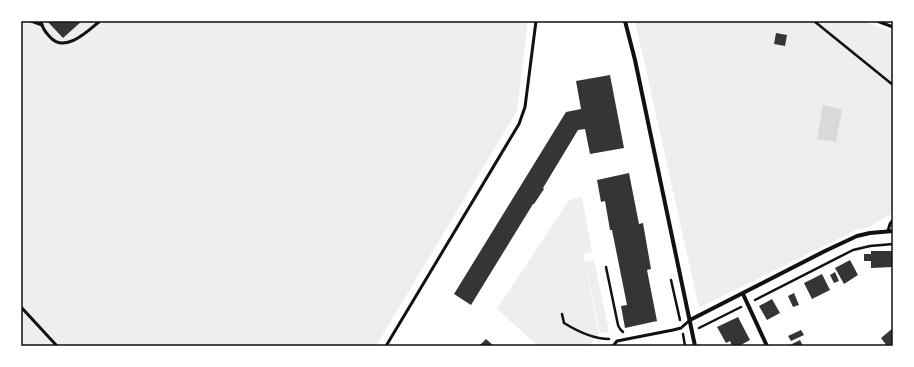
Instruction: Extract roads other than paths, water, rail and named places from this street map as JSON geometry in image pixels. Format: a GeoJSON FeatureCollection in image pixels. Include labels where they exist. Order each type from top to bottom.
{"type":"FeatureCollection","features":[{"type":"Feature","properties":{"kind":"street"},"geometry":{"type":"LineString","coordinates":[[625,21],[695,346]]}},
{"type":"Feature","properties":{"kind":"street"},"geometry":{"type":"LineString","coordinates":[[690,320],[857,236],[891,231]]}},
{"type":"Feature","properties":{"kind":"street"},"geometry":{"type":"LineString","coordinates":[[743,294],[767,346]]}},
{"type":"Feature","properties":{"kind":"lane"},"geometry":{"type":"LineString","coordinates":[[31,21],[41,23],[45,32],[53,40],[60,43],[76,40],[100,21]]}},
{"type":"Feature","properties":{"kind":"lane"},"geometry":{"type":"LineString","coordinates":[[386,346],[519,124],[525,107],[536,21]]}},
{"type":"Feature","properties":{"kind":"lane"},"geometry":{"type":"LineString","coordinates":[[877,21],[893,27]]}},
{"type":"Feature","properties":{"kind":"lane"},"geometry":{"type":"LineString","coordinates":[[891,231],[890,224],[893,220]]}},
{"type":"Feature","properties":{"kind":"lane"},"geometry":{"type":"LineString","coordinates":[[21,307],[57,346]]}},
{"type":"Feature","properties":{"kind":"lane"},"geometry":{"type":"LineString","coordinates":[[613,346],[618,341],[681,328],[690,320]]}}]}
